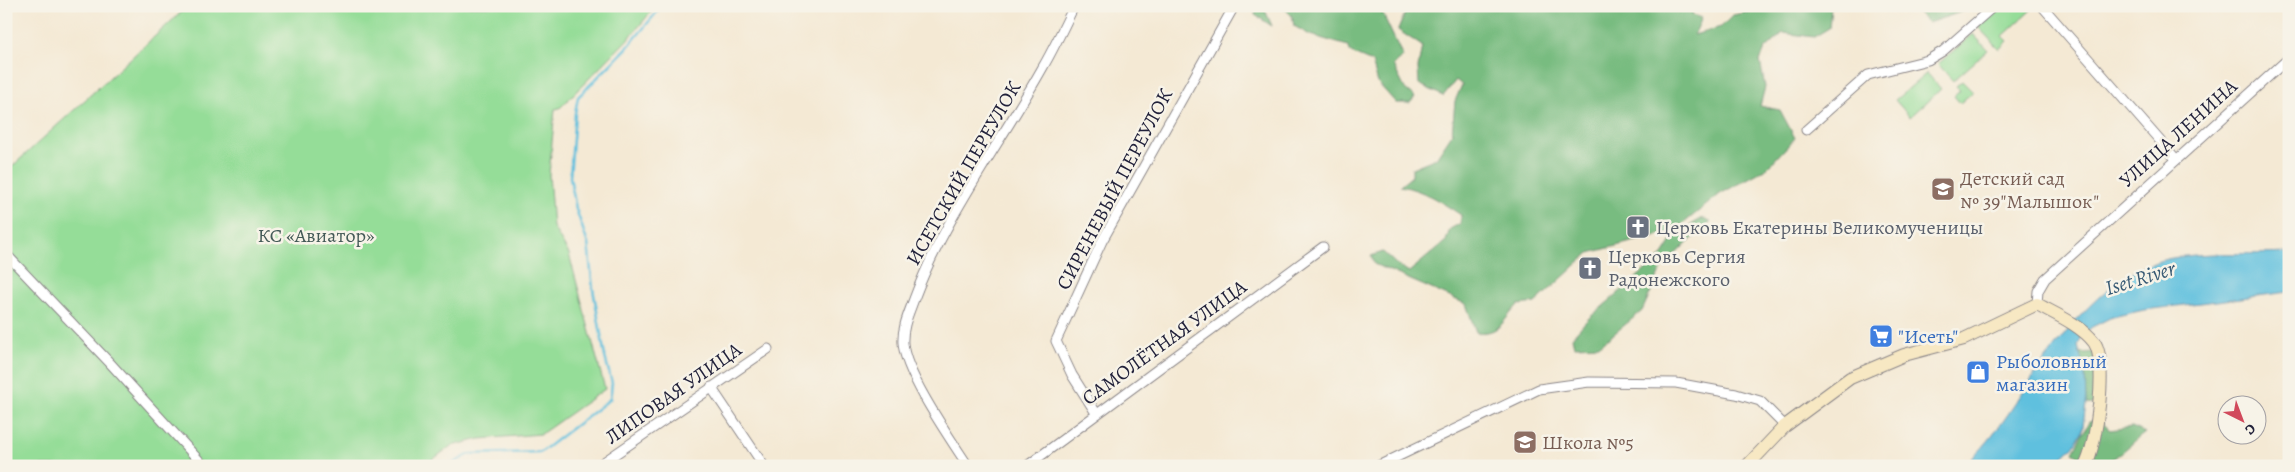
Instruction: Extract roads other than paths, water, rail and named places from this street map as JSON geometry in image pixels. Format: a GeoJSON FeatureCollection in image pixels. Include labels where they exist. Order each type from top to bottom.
{"type":"FeatureCollection","features":[{"type":"Feature","properties":{"kind":"street","name":"ИСЕТСКИЙ ПЕРЕУЛОК"},"geometry":{"type":"LineString","coordinates":[[968,466],[937,419],[906,358],[903,342],[906,322],[921,281],[946,231],[1044,66],[1074,6]]}},
{"type":"Feature","properties":{"kind":"street"},"geometry":{"type":"LineString","coordinates":[[1806,130],[1868,75],[1928,60],[1943,51],[1994,6]]}},
{"type":"Feature","properties":{"kind":"street"},"geometry":{"type":"LineString","coordinates":[[2042,6],[2176,159]]}},
{"type":"Feature","properties":{"kind":"street","name":"СИРЕНЕВЫЙ ПЕРЕУЛОК"},"geometry":{"type":"LineString","coordinates":[[1096,413],[1072,375],[1056,341],[1102,241],[1232,10]]}},
{"type":"Feature","properties":{"kind":"street","name":"УЛИЦА ЛЕНИНА"},"geometry":{"type":"LineString","coordinates":[[2037,304],[2038,291],[2045,278],[2289,58]]}},
{"type":"Feature","properties":{"kind":"street","name":"САМОЛЁТНАЯ УЛИЦА"},"geometry":{"type":"LineString","coordinates":[[1027,466],[1322,247]]}},
{"type":"Feature","properties":{"kind":"street"},"geometry":{"type":"LineString","coordinates":[[6,254],[110,363],[204,466]]}},
{"type":"Feature","properties":{"kind":"street"},"geometry":{"type":"LineString","coordinates":[[1747,466],[1785,426],[1850,378],[1904,355],[1964,339],[2037,304],[2085,334],[2095,344],[2101,366],[2100,406],[2085,466]]}},
{"type":"Feature","properties":{"kind":"street","name":"ЛИПОВАЯ УЛИЦА"},"geometry":{"type":"LineString","coordinates":[[598,466],[768,349]]}},
{"type":"Feature","properties":{"kind":"street"},"geometry":{"type":"LineString","coordinates":[[1378,466],[1539,390],[1589,382],[1676,384],[1736,394],[1760,402],[1785,426]]}},
{"type":"Feature","properties":{"kind":"street"},"geometry":{"type":"LineString","coordinates":[[711,387],[764,466]]}},
{"type":"Feature","properties":{"kind":"water","name":"Iset River"},"geometry":{"type":"Polygon","coordinates":[[[2289,253],[2289,292],[2144,310],[2112,317],[2092,327],[2082,335],[2078,345],[2085,375],[2086,404],[2082,433],[2073,447],[2053,466],[1963,466],[1992,437],[2044,361],[2073,324],[2106,291],[2125,277],[2145,266],[2167,259],[2211,254],[2289,253]]]}},
{"type":"Feature","properties":{"kind":"waterway"},"geometry":{"type":"LineString","coordinates":[[448,466],[470,454],[541,452],[610,399],[612,383],[605,357],[593,289],[588,244],[576,209],[570,177],[575,113],[578,97],[627,48],[662,6]]}},
{"type":"Feature","properties":{"kind":"place","name":"Детский сад № 39\"Малышок\""},"geometry":{"type":"Point","coordinates":[1943,189]}},
{"type":"Feature","properties":{"kind":"place","name":"Церковь Екатерины Великомученицы"},"geometry":{"type":"Point","coordinates":[1638,227]}},
{"type":"Feature","properties":{"kind":"place","name":"Церковь Сергия Радонежского"},"geometry":{"type":"Point","coordinates":[1590,268]}},
{"type":"Feature","properties":{"kind":"place","name":"\"Исеть\""},"geometry":{"type":"Point","coordinates":[1881,336]}},
{"type":"Feature","properties":{"kind":"place","name":"Рыболовный магазин"},"geometry":{"type":"Point","coordinates":[1978,372]}},
{"type":"Feature","properties":{"kind":"place","name":"Школа №5"},"geometry":{"type":"Point","coordinates":[1525,442]}},
{"type":"Feature","properties":{"kind":"park label","name":"КС «Авиатор»"},"geometry":{"type":"Point","coordinates":[316,235]}}]}
